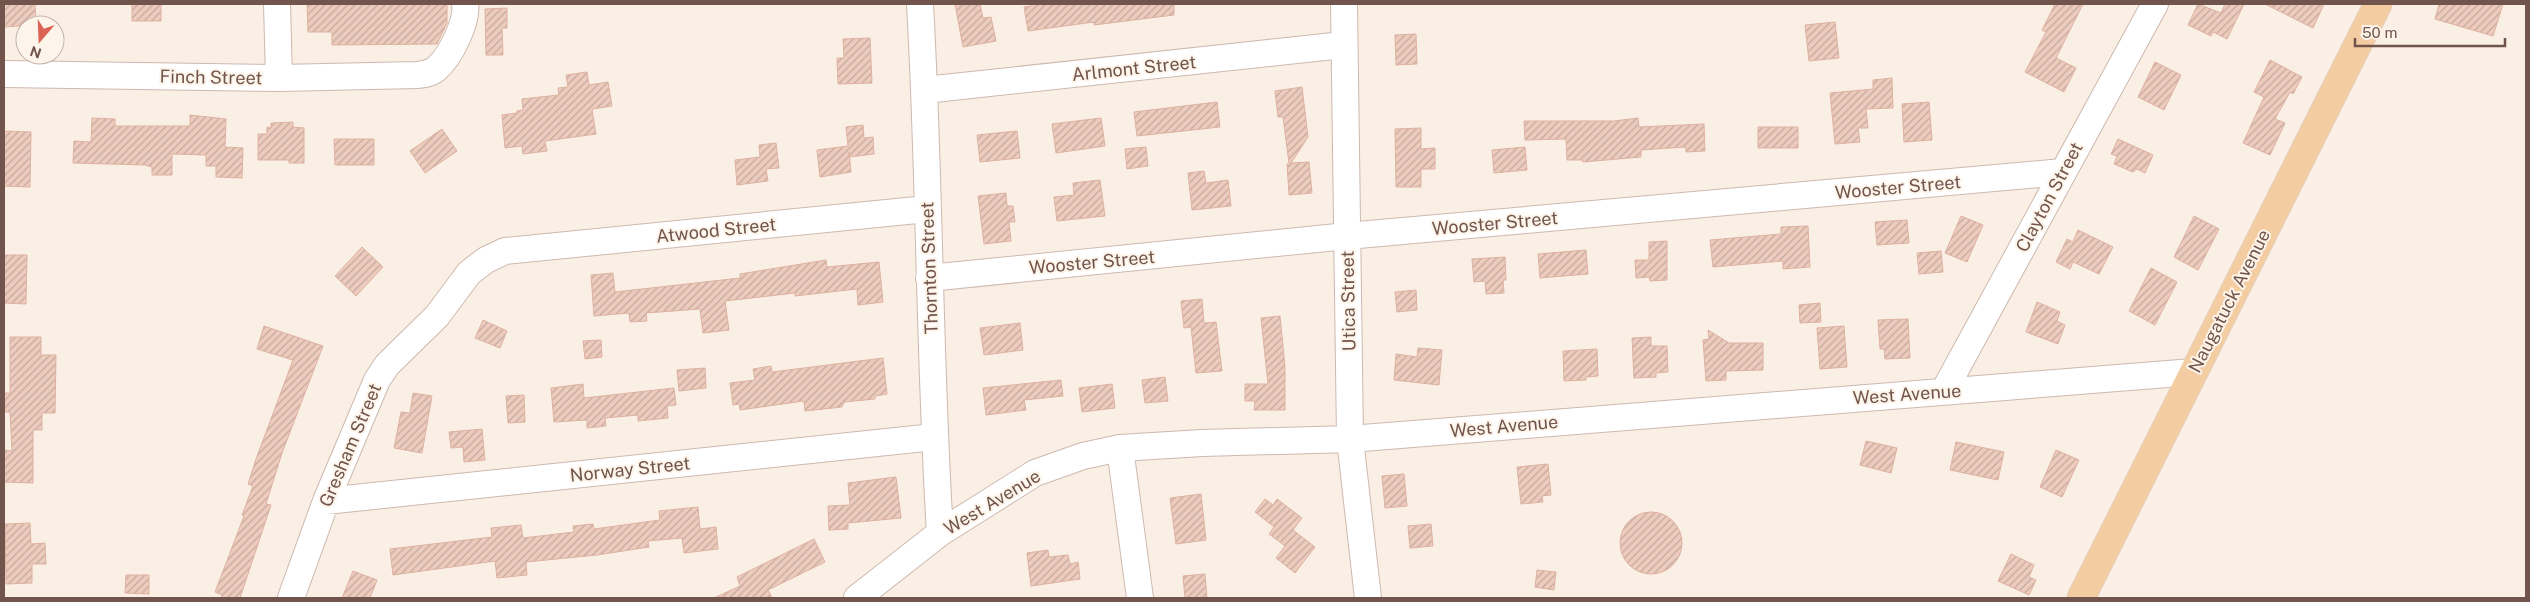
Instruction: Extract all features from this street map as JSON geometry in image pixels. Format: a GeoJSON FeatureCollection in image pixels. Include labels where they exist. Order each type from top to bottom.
{"type":"FeatureCollection","features":[{"type":"Feature","properties":{"kind":"main road","name":"Naugatuck Avenue"},"geometry":{"type":"LineString","coordinates":[[2081,598],[2378,4]]}},
{"type":"Feature","properties":{"kind":"street"},"geometry":{"type":"LineString","coordinates":[[277,4],[279,78]]}},
{"type":"Feature","properties":{"kind":"street","name":"Finch Street"},"geometry":{"type":"LineString","coordinates":[[4,74],[279,78],[418,75],[437,68],[448,55],[462,26],[465,4]]}},
{"type":"Feature","properties":{"kind":"street","name":"Thornton Street"},"geometry":{"type":"LineString","coordinates":[[920,4],[925,90],[934,437],[940,533]]}},
{"type":"Feature","properties":{"kind":"street","name":"Utica Street"},"geometry":{"type":"LineString","coordinates":[[1344,4],[1343,45],[1350,439],[1368,598]]}},
{"type":"Feature","properties":{"kind":"street","name":"Clayton Street"},"geometry":{"type":"LineString","coordinates":[[1944,391],[2155,4]]}},
{"type":"Feature","properties":{"kind":"street","name":"Arlmont Street"},"geometry":{"type":"LineString","coordinates":[[925,90],[1343,45]]}},
{"type":"Feature","properties":{"kind":"street","name":"Wooster Street"},"geometry":{"type":"LineString","coordinates":[[929,278],[1347,236],[2062,172]]}},
{"type":"Feature","properties":{"kind":"street","name":"Atwood Street"},"geometry":{"type":"LineString","coordinates":[[505,251],[927,209]]}},
{"type":"Feature","properties":{"kind":"street","name":"Gresham Street"},"geometry":{"type":"LineString","coordinates":[[291,598],[326,501],[369,397],[387,365],[437,316],[469,273],[486,260],[505,251]]}},
{"type":"Feature","properties":{"kind":"street","name":"West Avenue"},"geometry":{"type":"LineString","coordinates":[[856,598],[940,533],[1035,473],[1083,456],[1120,448],[1202,443],[1350,439],[2193,372]]}},
{"type":"Feature","properties":{"kind":"street","name":"Norway Street"},"geometry":{"type":"LineString","coordinates":[[326,501],[934,437]]}},
{"type":"Feature","properties":{"kind":"street"},"geometry":{"type":"LineString","coordinates":[[1120,448],[1140,598]]}},
{"type":"Feature","properties":{"kind":"building"},"geometry":{"type":"Polygon","coordinates":[[[4,4],[35,4],[36,15],[15,15],[15,26],[4,27],[4,4]]]}},
{"type":"Feature","properties":{"kind":"building"},"geometry":{"type":"Polygon","coordinates":[[[132,4],[161,4],[161,21],[132,21],[132,4]]]}},
{"type":"Feature","properties":{"kind":"building"},"geometry":{"type":"Polygon","coordinates":[[[307,4],[447,4],[447,23],[437,44],[332,45],[332,32],[308,32],[307,4]]]}},
{"type":"Feature","properties":{"kind":"building"},"geometry":{"type":"Polygon","coordinates":[[[955,4],[980,4],[983,18],[991,17],[996,41],[963,47],[955,4]]]}},
{"type":"Feature","properties":{"kind":"building"},"geometry":{"type":"Polygon","coordinates":[[[1031,4],[1174,4],[1174,15],[1094,25],[1094,22],[1028,31],[1024,7],[1031,6],[1031,4]]]}},
{"type":"Feature","properties":{"kind":"building"},"geometry":{"type":"Polygon","coordinates":[[[2055,4],[2083,4],[2056,58],[2076,68],[2064,92],[2025,72],[2046,32],[2042,30],[2055,4]]]}},
{"type":"Feature","properties":{"kind":"building"},"geometry":{"type":"Polygon","coordinates":[[[2198,4],[2221,13],[2225,4],[2244,4],[2227,39],[2213,32],[2211,36],[2188,25],[2198,4]]]}},
{"type":"Feature","properties":{"kind":"building"},"geometry":{"type":"Polygon","coordinates":[[[2265,4],[2324,4],[2313,28],[2265,4]]]}},
{"type":"Feature","properties":{"kind":"building"},"geometry":{"type":"Polygon","coordinates":[[[2439,4],[2503,4],[2493,36],[2435,19],[2439,4]]]}},
{"type":"Feature","properties":{"kind":"building"},"geometry":{"type":"Polygon","coordinates":[[[507,8],[507,28],[502,28],[503,55],[486,55],[485,9],[507,8]]]}},
{"type":"Feature","properties":{"kind":"building"},"geometry":{"type":"Polygon","coordinates":[[[1835,22],[1839,58],[1809,61],[1805,25],[1835,22]]]}},
{"type":"Feature","properties":{"kind":"building"},"geometry":{"type":"Polygon","coordinates":[[[1416,34],[1417,64],[1396,65],[1395,35],[1416,34]]]}},
{"type":"Feature","properties":{"kind":"building"},"geometry":{"type":"Polygon","coordinates":[[[870,38],[872,83],[838,84],[837,58],[844,58],[843,39],[870,38]]]}},
{"type":"Feature","properties":{"kind":"building"},"geometry":{"type":"Polygon","coordinates":[[[2270,60],[2302,77],[2293,94],[2290,92],[2275,119],[2285,123],[2270,155],[2243,143],[2264,97],[2254,92],[2270,60]]]}},
{"type":"Feature","properties":{"kind":"building"},"geometry":{"type":"Polygon","coordinates":[[[2155,62],[2181,75],[2164,110],[2138,97],[2155,62]]]}},
{"type":"Feature","properties":{"kind":"building"},"geometry":{"type":"Polygon","coordinates":[[[587,72],[589,85],[608,82],[612,106],[592,109],[596,134],[545,141],[547,151],[523,154],[522,146],[505,148],[502,115],[517,113],[517,111],[523,110],[522,99],[559,95],[558,88],[568,87],[566,75],[587,72]]]}},
{"type":"Feature","properties":{"kind":"building"},"geometry":{"type":"Polygon","coordinates":[[[1892,78],[1893,108],[1866,109],[1868,128],[1858,128],[1860,142],[1835,144],[1830,93],[1873,89],[1873,80],[1892,78]]]}},
{"type":"Feature","properties":{"kind":"building"},"geometry":{"type":"Polygon","coordinates":[[[1302,87],[1308,137],[1291,163],[1309,162],[1312,193],[1289,195],[1287,164],[1289,163],[1283,117],[1278,117],[1275,91],[1302,87]]]}},
{"type":"Feature","properties":{"kind":"building"},"geometry":{"type":"Polygon","coordinates":[[[1217,102],[1220,127],[1137,136],[1134,112],[1217,102]]]}},
{"type":"Feature","properties":{"kind":"building"},"geometry":{"type":"Polygon","coordinates":[[[1929,102],[1932,140],[1904,142],[1902,104],[1929,102]]]}},
{"type":"Feature","properties":{"kind":"building"},"geometry":{"type":"Polygon","coordinates":[[[190,115],[226,119],[225,147],[243,148],[242,178],[216,177],[216,166],[206,166],[206,155],[172,154],[172,175],[152,175],[152,167],[145,165],[73,163],[74,141],[91,142],[92,118],[115,119],[115,126],[190,126],[190,115]]]}},
{"type":"Feature","properties":{"kind":"building"},"geometry":{"type":"Polygon","coordinates":[[[1101,118],[1105,146],[1056,153],[1052,124],[1101,118]]]}},
{"type":"Feature","properties":{"kind":"building"},"geometry":{"type":"Polygon","coordinates":[[[1638,118],[1639,127],[1704,124],[1705,151],[1686,152],[1686,147],[1641,150],[1641,157],[1583,162],[1582,160],[1567,160],[1566,139],[1525,140],[1524,121],[1614,121],[1638,118]]]}},
{"type":"Feature","properties":{"kind":"building"},"geometry":{"type":"Polygon","coordinates":[[[293,122],[293,127],[304,128],[304,163],[289,163],[289,160],[258,160],[258,134],[267,134],[267,127],[271,128],[271,123],[293,122]]]}},
{"type":"Feature","properties":{"kind":"building"},"geometry":{"type":"Polygon","coordinates":[[[863,125],[864,138],[873,137],[874,154],[849,157],[851,172],[820,177],[817,150],[848,146],[846,127],[863,125]]]}},
{"type":"Feature","properties":{"kind":"building"},"geometry":{"type":"Polygon","coordinates":[[[1758,127],[1798,127],[1798,148],[1758,148],[1758,127]]]}},
{"type":"Feature","properties":{"kind":"building"},"geometry":{"type":"Polygon","coordinates":[[[1421,128],[1421,149],[1435,148],[1435,169],[1421,169],[1421,187],[1396,187],[1395,129],[1421,128]]]}},
{"type":"Feature","properties":{"kind":"building"},"geometry":{"type":"Polygon","coordinates":[[[442,129],[457,151],[425,173],[410,151],[442,129]]]}},
{"type":"Feature","properties":{"kind":"building"},"geometry":{"type":"Polygon","coordinates":[[[4,131],[31,132],[30,187],[4,186],[4,131]]]}},
{"type":"Feature","properties":{"kind":"building"},"geometry":{"type":"Polygon","coordinates":[[[1017,131],[1020,158],[980,162],[977,135],[1017,131]]]}},
{"type":"Feature","properties":{"kind":"building"},"geometry":{"type":"Polygon","coordinates":[[[334,139],[374,139],[374,165],[335,165],[334,139]]]}},
{"type":"Feature","properties":{"kind":"building"},"geometry":{"type":"Polygon","coordinates":[[[2118,139],[2153,155],[2145,173],[2137,169],[2133,172],[2114,164],[2117,156],[2111,154],[2118,139]]]}},
{"type":"Feature","properties":{"kind":"building"},"geometry":{"type":"Polygon","coordinates":[[[776,143],[779,168],[766,169],[768,181],[737,185],[735,160],[760,157],[759,145],[776,143]]]}},
{"type":"Feature","properties":{"kind":"building"},"geometry":{"type":"Polygon","coordinates":[[[1146,147],[1148,166],[1127,169],[1125,149],[1146,147]]]}},
{"type":"Feature","properties":{"kind":"building"},"geometry":{"type":"Polygon","coordinates":[[[1525,147],[1527,170],[1494,173],[1492,150],[1525,147]]]}},
{"type":"Feature","properties":{"kind":"building"},"geometry":{"type":"Polygon","coordinates":[[[1204,171],[1206,183],[1228,180],[1231,206],[1192,210],[1188,173],[1204,171]]]}},
{"type":"Feature","properties":{"kind":"building"},"geometry":{"type":"Polygon","coordinates":[[[1100,180],[1105,216],[1057,221],[1054,197],[1074,195],[1073,183],[1100,180]]]}},
{"type":"Feature","properties":{"kind":"building"},"geometry":{"type":"Polygon","coordinates":[[[1006,193],[1007,206],[1013,206],[1015,222],[1009,222],[1011,241],[984,244],[978,196],[1006,193]]]}},
{"type":"Feature","properties":{"kind":"building"},"geometry":{"type":"Polygon","coordinates":[[[1961,216],[1983,225],[1967,262],[1945,253],[1961,216]]]}},
{"type":"Feature","properties":{"kind":"building"},"geometry":{"type":"Polygon","coordinates":[[[2194,216],[2219,229],[2198,270],[2174,257],[2194,216]]]}},
{"type":"Feature","properties":{"kind":"building"},"geometry":{"type":"Polygon","coordinates":[[[1907,220],[1909,243],[1877,245],[1875,222],[1907,220]]]}},
{"type":"Feature","properties":{"kind":"building"},"geometry":{"type":"Polygon","coordinates":[[[1808,226],[1810,267],[1783,269],[1783,261],[1713,267],[1710,240],[1781,234],[1781,227],[1808,226]]]}},
{"type":"Feature","properties":{"kind":"building"},"geometry":{"type":"Polygon","coordinates":[[[2078,230],[2113,247],[2099,274],[2073,262],[2070,269],[2056,262],[2067,239],[2073,242],[2078,230]]]}},
{"type":"Feature","properties":{"kind":"building"},"geometry":{"type":"Polygon","coordinates":[[[1667,241],[1667,280],[1650,281],[1649,277],[1636,278],[1635,260],[1649,260],[1649,242],[1667,241]]]}},
{"type":"Feature","properties":{"kind":"building"},"geometry":{"type":"Polygon","coordinates":[[[362,247],[383,267],[356,296],[335,276],[362,247]]]}},
{"type":"Feature","properties":{"kind":"building"},"geometry":{"type":"Polygon","coordinates":[[[1586,250],[1588,274],[1540,278],[1538,254],[1586,250]]]}},
{"type":"Feature","properties":{"kind":"building"},"geometry":{"type":"Polygon","coordinates":[[[1941,251],[1943,272],[1919,274],[1917,253],[1941,251]]]}},
{"type":"Feature","properties":{"kind":"building"},"geometry":{"type":"Polygon","coordinates":[[[4,255],[27,255],[26,304],[4,303],[4,255]]]}},
{"type":"Feature","properties":{"kind":"building"},"geometry":{"type":"Polygon","coordinates":[[[1505,257],[1506,280],[1503,280],[1504,293],[1486,294],[1485,281],[1474,282],[1472,259],[1505,257]]]}},
{"type":"Feature","properties":{"kind":"building"},"geometry":{"type":"Polygon","coordinates":[[[826,260],[827,267],[879,262],[883,302],[858,305],[857,289],[795,296],[795,293],[725,301],[729,330],[703,333],[700,309],[646,313],[647,321],[630,322],[629,313],[594,316],[591,275],[613,273],[615,292],[740,278],[740,274],[826,260]]]}},
{"type":"Feature","properties":{"kind":"building"},"geometry":{"type":"Polygon","coordinates":[[[2151,268],[2177,282],[2155,325],[2129,311],[2151,268]]]}},
{"type":"Feature","properties":{"kind":"building"},"geometry":{"type":"Polygon","coordinates":[[[1416,290],[1417,310],[1397,312],[1395,292],[1416,290]]]}},
{"type":"Feature","properties":{"kind":"building"},"geometry":{"type":"Polygon","coordinates":[[[1202,299],[1204,323],[1216,322],[1222,371],[1196,373],[1191,327],[1184,328],[1181,301],[1202,299]]]}},
{"type":"Feature","properties":{"kind":"building"},"geometry":{"type":"Polygon","coordinates":[[[2037,302],[2060,312],[2057,321],[2065,325],[2058,344],[2026,332],[2037,302]]]}},
{"type":"Feature","properties":{"kind":"building"},"geometry":{"type":"Polygon","coordinates":[[[1820,303],[1821,322],[1800,323],[1799,305],[1820,303]]]}},
{"type":"Feature","properties":{"kind":"building"},"geometry":{"type":"Polygon","coordinates":[[[1280,316],[1285,367],[1285,410],[1254,410],[1255,401],[1245,401],[1245,384],[1268,384],[1261,318],[1280,316]]]}},
{"type":"Feature","properties":{"kind":"building"},"geometry":{"type":"Polygon","coordinates":[[[1908,319],[1910,358],[1885,359],[1884,349],[1880,349],[1878,320],[1908,319]]]}},
{"type":"Feature","properties":{"kind":"building"},"geometry":{"type":"Polygon","coordinates":[[[483,320],[507,331],[500,348],[475,338],[483,320]]]}},
{"type":"Feature","properties":{"kind":"building"},"geometry":{"type":"Polygon","coordinates":[[[1020,323],[1023,350],[984,355],[980,328],[1020,323]]]}},
{"type":"Feature","properties":{"kind":"building"},"geometry":{"type":"Polygon","coordinates":[[[264,326],[323,346],[282,453],[266,504],[271,505],[240,598],[221,598],[222,595],[215,592],[244,516],[242,515],[253,486],[248,484],[256,459],[293,360],[257,349],[264,326]]]}},
{"type":"Feature","properties":{"kind":"building"},"geometry":{"type":"Polygon","coordinates":[[[1844,326],[1847,367],[1820,369],[1817,328],[1844,326]]]}},
{"type":"Feature","properties":{"kind":"building"},"geometry":{"type":"Polygon","coordinates":[[[1708,330],[1729,343],[1763,343],[1763,370],[1726,371],[1726,380],[1706,381],[1703,340],[1709,339],[1708,330]]]}},
{"type":"Feature","properties":{"kind":"building"},"geometry":{"type":"Polygon","coordinates":[[[10,337],[41,337],[41,355],[56,355],[55,413],[42,413],[42,430],[33,430],[33,483],[4,482],[4,450],[12,451],[10,412],[5,412],[4,393],[10,393],[10,337]]]}},
{"type":"Feature","properties":{"kind":"building"},"geometry":{"type":"Polygon","coordinates":[[[1651,337],[1651,346],[1667,346],[1668,372],[1656,373],[1656,377],[1634,378],[1632,338],[1651,337]]]}},
{"type":"Feature","properties":{"kind":"building"},"geometry":{"type":"Polygon","coordinates":[[[601,340],[602,357],[585,359],[583,341],[601,340]]]}},
{"type":"Feature","properties":{"kind":"building"},"geometry":{"type":"Polygon","coordinates":[[[1418,348],[1442,350],[1439,385],[1394,380],[1396,354],[1417,357],[1418,348]]]}},
{"type":"Feature","properties":{"kind":"building"},"geometry":{"type":"Polygon","coordinates":[[[1597,349],[1598,376],[1586,377],[1586,380],[1564,381],[1563,351],[1597,349]]]}},
{"type":"Feature","properties":{"kind":"building"},"geometry":{"type":"Polygon","coordinates":[[[883,358],[887,394],[875,396],[875,399],[844,402],[842,407],[805,411],[804,401],[740,410],[739,404],[733,405],[730,383],[755,380],[753,369],[771,366],[772,372],[883,358]]]}},
{"type":"Feature","properties":{"kind":"building"},"geometry":{"type":"Polygon","coordinates":[[[705,368],[706,388],[679,391],[677,370],[705,368]]]}},
{"type":"Feature","properties":{"kind":"building"},"geometry":{"type":"Polygon","coordinates":[[[1165,377],[1168,401],[1145,403],[1142,380],[1165,377]]]}},
{"type":"Feature","properties":{"kind":"building"},"geometry":{"type":"Polygon","coordinates":[[[1061,380],[1063,396],[1024,400],[1026,410],[986,415],[983,388],[1061,380]]]}},
{"type":"Feature","properties":{"kind":"building"},"geometry":{"type":"Polygon","coordinates":[[[583,384],[584,398],[674,388],[676,405],[667,406],[668,418],[638,421],[638,415],[605,418],[606,426],[587,428],[587,420],[554,422],[551,388],[583,384]]]}},
{"type":"Feature","properties":{"kind":"building"},"geometry":{"type":"Polygon","coordinates":[[[1112,384],[1115,408],[1082,412],[1079,388],[1112,384]]]}},
{"type":"Feature","properties":{"kind":"building"},"geometry":{"type":"Polygon","coordinates":[[[413,393],[432,396],[422,453],[394,448],[401,412],[410,413],[413,393]]]}},
{"type":"Feature","properties":{"kind":"building"},"geometry":{"type":"Polygon","coordinates":[[[524,395],[525,422],[508,423],[506,396],[524,395]]]}},
{"type":"Feature","properties":{"kind":"building"},"geometry":{"type":"Polygon","coordinates":[[[482,429],[485,460],[464,462],[463,447],[451,448],[449,432],[482,429]]]}},
{"type":"Feature","properties":{"kind":"building"},"geometry":{"type":"Polygon","coordinates":[[[1866,441],[1897,448],[1891,473],[1860,465],[1866,441]]]}},
{"type":"Feature","properties":{"kind":"building"},"geometry":{"type":"Polygon","coordinates":[[[1956,442],[2004,452],[1998,480],[1950,470],[1956,442]]]}},
{"type":"Feature","properties":{"kind":"building"},"geometry":{"type":"Polygon","coordinates":[[[2056,450],[2079,460],[2062,497],[2040,487],[2056,450]]]}},
{"type":"Feature","properties":{"kind":"building"},"geometry":{"type":"Polygon","coordinates":[[[1548,464],[1551,495],[1542,496],[1543,502],[1521,504],[1517,467],[1548,464]]]}},
{"type":"Feature","properties":{"kind":"building"},"geometry":{"type":"Polygon","coordinates":[[[1404,474],[1407,506],[1385,508],[1382,476],[1404,474]]]}},
{"type":"Feature","properties":{"kind":"building"},"geometry":{"type":"Polygon","coordinates":[[[896,477],[901,518],[848,523],[848,529],[829,530],[828,506],[850,505],[848,483],[896,477]]]}},
{"type":"Feature","properties":{"kind":"building"},"geometry":{"type":"Polygon","coordinates":[[[1201,494],[1206,540],[1176,544],[1170,498],[1201,494]]]}},
{"type":"Feature","properties":{"kind":"building"},"geometry":{"type":"Polygon","coordinates":[[[1265,499],[1273,505],[1277,499],[1302,518],[1293,530],[1315,547],[1295,573],[1276,558],[1285,546],[1269,534],[1274,527],[1255,512],[1265,499]]]}},
{"type":"Feature","properties":{"kind":"building"},"geometry":{"type":"Polygon","coordinates":[[[698,507],[700,529],[716,527],[718,549],[684,553],[682,538],[648,541],[649,547],[597,555],[526,562],[527,575],[497,578],[495,561],[393,575],[390,549],[492,537],[491,528],[521,525],[523,538],[574,532],[573,526],[593,524],[594,529],[660,520],[659,511],[698,507]]]}},
{"type":"Feature","properties":{"kind":"building"},"geometry":{"type":"Polygon","coordinates":[[[1651,512],[1668,517],[1673,521],[1677,526],[1682,543],[1677,560],[1673,565],[1668,569],[1651,574],[1634,569],[1629,565],[1625,560],[1620,543],[1625,526],[1629,521],[1634,517],[1651,512]]]}},
{"type":"Feature","properties":{"kind":"building"},"geometry":{"type":"Polygon","coordinates":[[[30,523],[31,544],[45,543],[46,564],[32,564],[32,583],[6,584],[5,524],[30,523]]]}},
{"type":"Feature","properties":{"kind":"building"},"geometry":{"type":"Polygon","coordinates":[[[1431,524],[1433,546],[1410,548],[1408,526],[1431,524]]]}},
{"type":"Feature","properties":{"kind":"building"},"geometry":{"type":"Polygon","coordinates":[[[814,539],[825,562],[768,590],[772,598],[714,598],[740,586],[737,577],[814,539]]]}},
{"type":"Feature","properties":{"kind":"building"},"geometry":{"type":"Polygon","coordinates":[[[1048,550],[1049,557],[1068,555],[1070,564],[1078,562],[1080,579],[1031,586],[1027,553],[1048,550]]]}},
{"type":"Feature","properties":{"kind":"building"},"geometry":{"type":"Polygon","coordinates":[[[2011,554],[2034,565],[2029,577],[2036,580],[2029,595],[1998,581],[2011,554]]]}},
{"type":"Feature","properties":{"kind":"building"},"geometry":{"type":"Polygon","coordinates":[[[1537,570],[1556,572],[1554,590],[1535,587],[1537,570]]]}},
{"type":"Feature","properties":{"kind":"building"},"geometry":{"type":"Polygon","coordinates":[[[353,571],[377,580],[370,598],[342,598],[353,571]]]}},
{"type":"Feature","properties":{"kind":"building"},"geometry":{"type":"Polygon","coordinates":[[[1205,574],[1207,598],[1185,598],[1183,576],[1205,574]]]}},
{"type":"Feature","properties":{"kind":"building"},"geometry":{"type":"Polygon","coordinates":[[[126,575],[149,575],[149,594],[125,593],[126,575]]]}}]}
